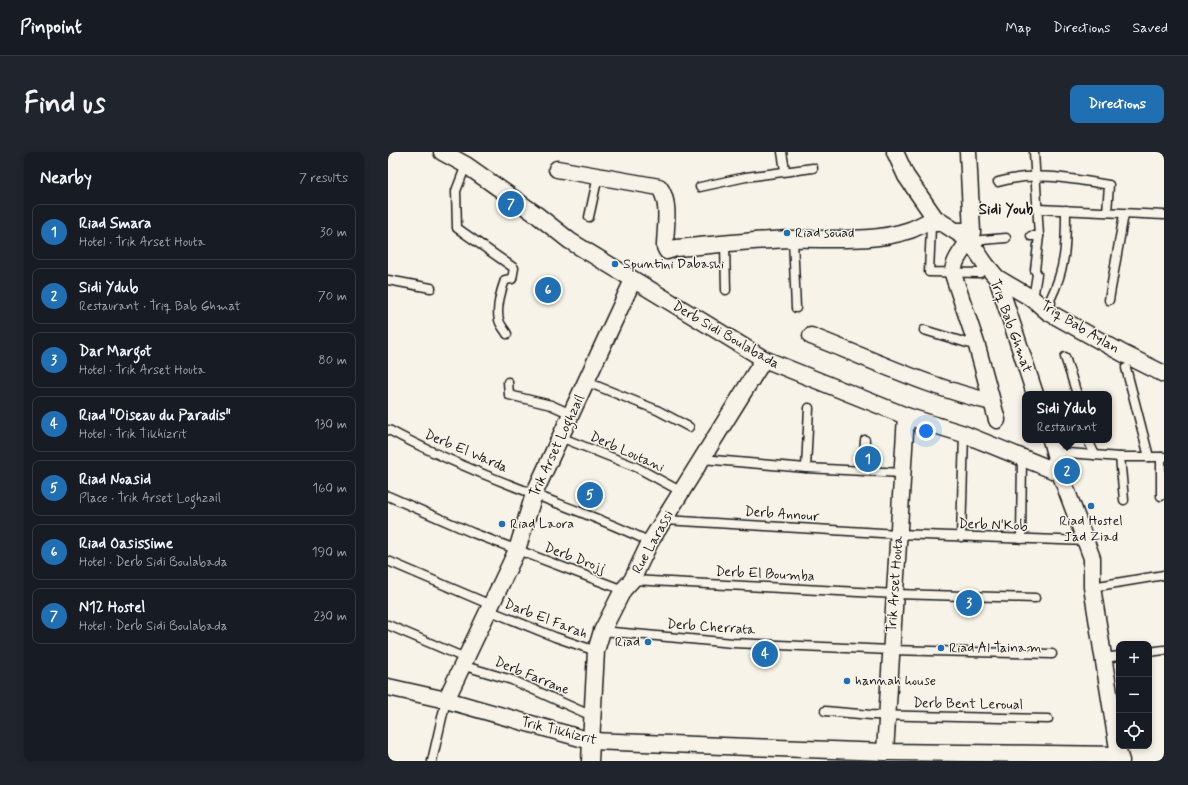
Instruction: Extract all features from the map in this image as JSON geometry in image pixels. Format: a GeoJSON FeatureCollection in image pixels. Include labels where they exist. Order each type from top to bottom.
{"type":"FeatureCollection","features":[{"type":"Feature","properties":{"kind":"street","name":"Derb Sidi Boulabada"},"geometry":{"type":"LineString","coordinates":[[442,152],[466,165],[537,215],[570,241],[764,360],[906,416],[964,434],[1060,472]]}},
{"type":"Feature","properties":{"kind":"street"},"geometry":{"type":"LineString","coordinates":[[895,152],[906,176],[935,218],[948,228],[972,236]]}},
{"type":"Feature","properties":{"kind":"street"},"geometry":{"type":"LineString","coordinates":[[968,152],[972,236],[954,263],[953,272],[977,346],[997,420]]}},
{"type":"Feature","properties":{"kind":"street"},"geometry":{"type":"LineString","coordinates":[[557,169],[659,187],[662,192],[666,210],[665,247],[667,251],[676,248],[792,239],[861,239],[911,230],[935,218]]}},
{"type":"Feature","properties":{"kind":"street","name":"Triq Bab Ghmat"},"geometry":{"type":"LineString","coordinates":[[972,236],[986,265],[997,278],[1034,391]]}},
{"type":"Feature","properties":{"kind":"street","name":"Triq Bab Aylan"},"geometry":{"type":"LineString","coordinates":[[997,278],[1032,299],[1048,312],[1124,354],[1164,374]]}},
{"type":"Feature","properties":{"kind":"street","name":"Trik Arset Loghzail"},"geometry":{"type":"LineString","coordinates":[[446,700],[463,661],[517,550],[534,494],[633,280]]}},
{"type":"Feature","properties":{"kind":"street"},"geometry":{"type":"LineString","coordinates":[[811,336],[926,382],[967,396],[992,402]]}},
{"type":"Feature","properties":{"kind":"street","name":"Rue Larassi"},"geometry":{"type":"LineString","coordinates":[[590,761],[596,651],[602,631],[650,542],[764,360]]}},
{"type":"Feature","properties":{"kind":"street","name":"Trik Arset Houta"},"geometry":{"type":"LineString","coordinates":[[885,752],[888,716],[890,650],[896,594],[898,534],[906,416]]}},
{"type":"Feature","properties":{"kind":"street"},"geometry":{"type":"LineString","coordinates":[[1053,446],[1060,472],[1087,541],[1092,558],[1092,587],[1112,657],[1120,758]]}},
{"type":"Feature","properties":{"kind":"street","name":"Trik Tikhizrit"},"geometry":{"type":"LineString","coordinates":[[388,687],[446,700],[590,741],[885,752],[1120,758]]}},
{"type":"Feature","properties":{"kind":"lane"},"geometry":{"type":"LineString","coordinates":[[782,152],[785,170]]}},
{"type":"Feature","properties":{"kind":"lane"},"geometry":{"type":"LineString","coordinates":[[1032,299],[1037,274],[1035,270],[1039,236],[1034,152]]}},
{"type":"Feature","properties":{"kind":"lane"},"geometry":{"type":"LineString","coordinates":[[466,165],[456,191],[457,228],[510,265],[514,271],[512,279],[505,280],[499,307],[499,321],[507,334]]}},
{"type":"Feature","properties":{"kind":"lane"},"geometry":{"type":"LineString","coordinates":[[700,187],[785,170],[813,168]]}},
{"type":"Feature","properties":{"kind":"lane"},"geometry":{"type":"LineString","coordinates":[[589,217],[598,176]]}},
{"type":"Feature","properties":{"kind":"lane"},"geometry":{"type":"LineString","coordinates":[[998,182],[1012,178],[1036,177],[1066,178],[1109,185],[1107,212]]}},
{"type":"Feature","properties":{"kind":"lane"},"geometry":{"type":"LineString","coordinates":[[1038,208],[1124,214],[1164,215]]}},
{"type":"Feature","properties":{"kind":"lane"},"geometry":{"type":"LineString","coordinates":[[1051,303],[1050,300],[1060,279],[1066,252],[1066,210]]}},
{"type":"Feature","properties":{"kind":"lane"},"geometry":{"type":"LineString","coordinates":[[1109,300],[1124,214]]}},
{"type":"Feature","properties":{"kind":"lane"},"geometry":{"type":"LineString","coordinates":[[948,228],[930,228],[929,272],[980,273],[986,265]]}},
{"type":"Feature","properties":{"kind":"lane"},"geometry":{"type":"LineString","coordinates":[[972,236],[1006,238]]}},
{"type":"Feature","properties":{"kind":"lane"},"geometry":{"type":"LineString","coordinates":[[1031,236],[1039,236]]}},
{"type":"Feature","properties":{"kind":"lane"},"geometry":{"type":"LineString","coordinates":[[792,239],[796,308]]}},
{"type":"Feature","properties":{"kind":"lane"},"geometry":{"type":"LineString","coordinates":[[725,244],[726,290]]}},
{"type":"Feature","properties":{"kind":"lane"},"geometry":{"type":"LineString","coordinates":[[388,280],[431,288]]}},
{"type":"Feature","properties":{"kind":"lane"},"geometry":{"type":"LineString","coordinates":[[924,330],[977,346]]}},
{"type":"Feature","properties":{"kind":"lane"},"geometry":{"type":"LineString","coordinates":[[1065,357],[1076,391]]}},
{"type":"Feature","properties":{"kind":"lane"},"geometry":{"type":"LineString","coordinates":[[1126,368],[1149,457]]}},
{"type":"Feature","properties":{"kind":"lane"},"geometry":{"type":"LineString","coordinates":[[508,382],[509,395],[551,405],[571,414]]}},
{"type":"Feature","properties":{"kind":"lane"},"geometry":{"type":"LineString","coordinates":[[587,382],[651,407],[689,427]]}},
{"type":"Feature","properties":{"kind":"lane"},"geometry":{"type":"LineString","coordinates":[[806,468],[809,408]]}},
{"type":"Feature","properties":{"kind":"lane","name":"Derb El Warda"},"geometry":{"type":"LineString","coordinates":[[389,430],[412,443],[534,494],[618,526],[650,542]]}},
{"type":"Feature","properties":{"kind":"lane"},"geometry":{"type":"LineString","coordinates":[[961,537],[964,434]]}},
{"type":"Feature","properties":{"kind":"lane","name":"Derb Loutani"},"geometry":{"type":"LineString","coordinates":[[560,437],[636,467],[682,492]]}},
{"type":"Feature","properties":{"kind":"lane"},"geometry":{"type":"LineString","coordinates":[[863,470],[865,440]]}},
{"type":"Feature","properties":{"kind":"lane"},"geometry":{"type":"LineString","coordinates":[[1089,443],[1095,455]]}},
{"type":"Feature","properties":{"kind":"lane"},"geometry":{"type":"LineString","coordinates":[[1053,446],[1095,455],[1120,457],[1162,457],[1161,496]]}},
{"type":"Feature","properties":{"kind":"lane"},"geometry":{"type":"LineString","coordinates":[[1021,539],[1022,456]]}},
{"type":"Feature","properties":{"kind":"lane"},"geometry":{"type":"LineString","coordinates":[[1120,457],[1124,500]]}},
{"type":"Feature","properties":{"kind":"lane"},"geometry":{"type":"LineString","coordinates":[[702,460],[806,468],[903,473]]}},
{"type":"Feature","properties":{"kind":"lane","name":"Derb Drojj"},"geometry":{"type":"LineString","coordinates":[[388,496],[473,533],[517,550],[628,585]]}},
{"type":"Feature","properties":{"kind":"lane","name":"Derb Annour"},"geometry":{"type":"LineString","coordinates":[[665,520],[898,534]]}},
{"type":"Feature","properties":{"kind":"lane","name":"Derb N'Kob"},"geometry":{"type":"LineString","coordinates":[[898,534],[1087,541]]}},
{"type":"Feature","properties":{"kind":"lane","name":"Darb El Farah"},"geometry":{"type":"LineString","coordinates":[[388,561],[555,637],[596,651]]}},
{"type":"Feature","properties":{"kind":"lane"},"geometry":{"type":"LineString","coordinates":[[1092,587],[1164,575]]}},
{"type":"Feature","properties":{"kind":"lane","name":"Derb El Boumba"},"geometry":{"type":"LineString","coordinates":[[628,585],[1035,598]]}},
{"type":"Feature","properties":{"kind":"lane","name":"Derb Farrane"},"geometry":{"type":"LineString","coordinates":[[388,625],[463,661],[512,680],[592,716]]}},
{"type":"Feature","properties":{"kind":"lane","name":"Derb Cherrata"},"geometry":{"type":"LineString","coordinates":[[602,631],[733,643],[890,650],[1052,654]]}},
{"type":"Feature","properties":{"kind":"lane"},"geometry":{"type":"LineString","coordinates":[[1152,652],[1164,650]]}},
{"type":"Feature","properties":{"kind":"lane"},"geometry":{"type":"LineString","coordinates":[[432,761],[446,700]]}},
{"type":"Feature","properties":{"kind":"lane","name":"Derb Bent Leroual"},"geometry":{"type":"LineString","coordinates":[[825,711],[888,716],[1048,719]]}},
{"type":"Feature","properties":{"kind":"place","name":"N12 Hostel"},"geometry":{"type":"Point","coordinates":[511,204]}},
{"type":"Feature","properties":{"kind":"place","name":"Riad souad"},"geometry":{"type":"Point","coordinates":[787,233]}},
{"type":"Feature","properties":{"kind":"place","name":"Spuntini Dabashi"},"geometry":{"type":"Point","coordinates":[615,264]}},
{"type":"Feature","properties":{"kind":"place","name":"Riad Oasissime"},"geometry":{"type":"Point","coordinates":[548,290]}},
{"type":"Feature","properties":{"kind":"place","name":"Riad Smara"},"geometry":{"type":"Point","coordinates":[868,459]}},
{"type":"Feature","properties":{"kind":"place","name":"Sidi Ydub"},"geometry":{"type":"Point","coordinates":[1067,471]}},
{"type":"Feature","properties":{"kind":"place","name":"Riad Noasid"},"geometry":{"type":"Point","coordinates":[590,495]}},
{"type":"Feature","properties":{"kind":"place","name":"Riad Hostel Jad Ziad"},"geometry":{"type":"Point","coordinates":[1091,506]}},
{"type":"Feature","properties":{"kind":"place","name":"Riad Laora"},"geometry":{"type":"Point","coordinates":[502,524]}},
{"type":"Feature","properties":{"kind":"place","name":"Dar Margot"},"geometry":{"type":"Point","coordinates":[969,603]}},
{"type":"Feature","properties":{"kind":"place","name":"Riad"},"geometry":{"type":"Point","coordinates":[648,642]}},
{"type":"Feature","properties":{"kind":"place","name":"Riad Al Tainam"},"geometry":{"type":"Point","coordinates":[941,648]}},
{"type":"Feature","properties":{"kind":"place","name":"Riad \"Oiseau du Paradis\""},"geometry":{"type":"Point","coordinates":[765,654]}},
{"type":"Feature","properties":{"kind":"place","name":"hannah house"},"geometry":{"type":"Point","coordinates":[847,681]}},
{"type":"Feature","properties":{"kind":"district","name":"Sidi Youb"},"geometry":{"type":"Point","coordinates":[1006,210]}}]}
